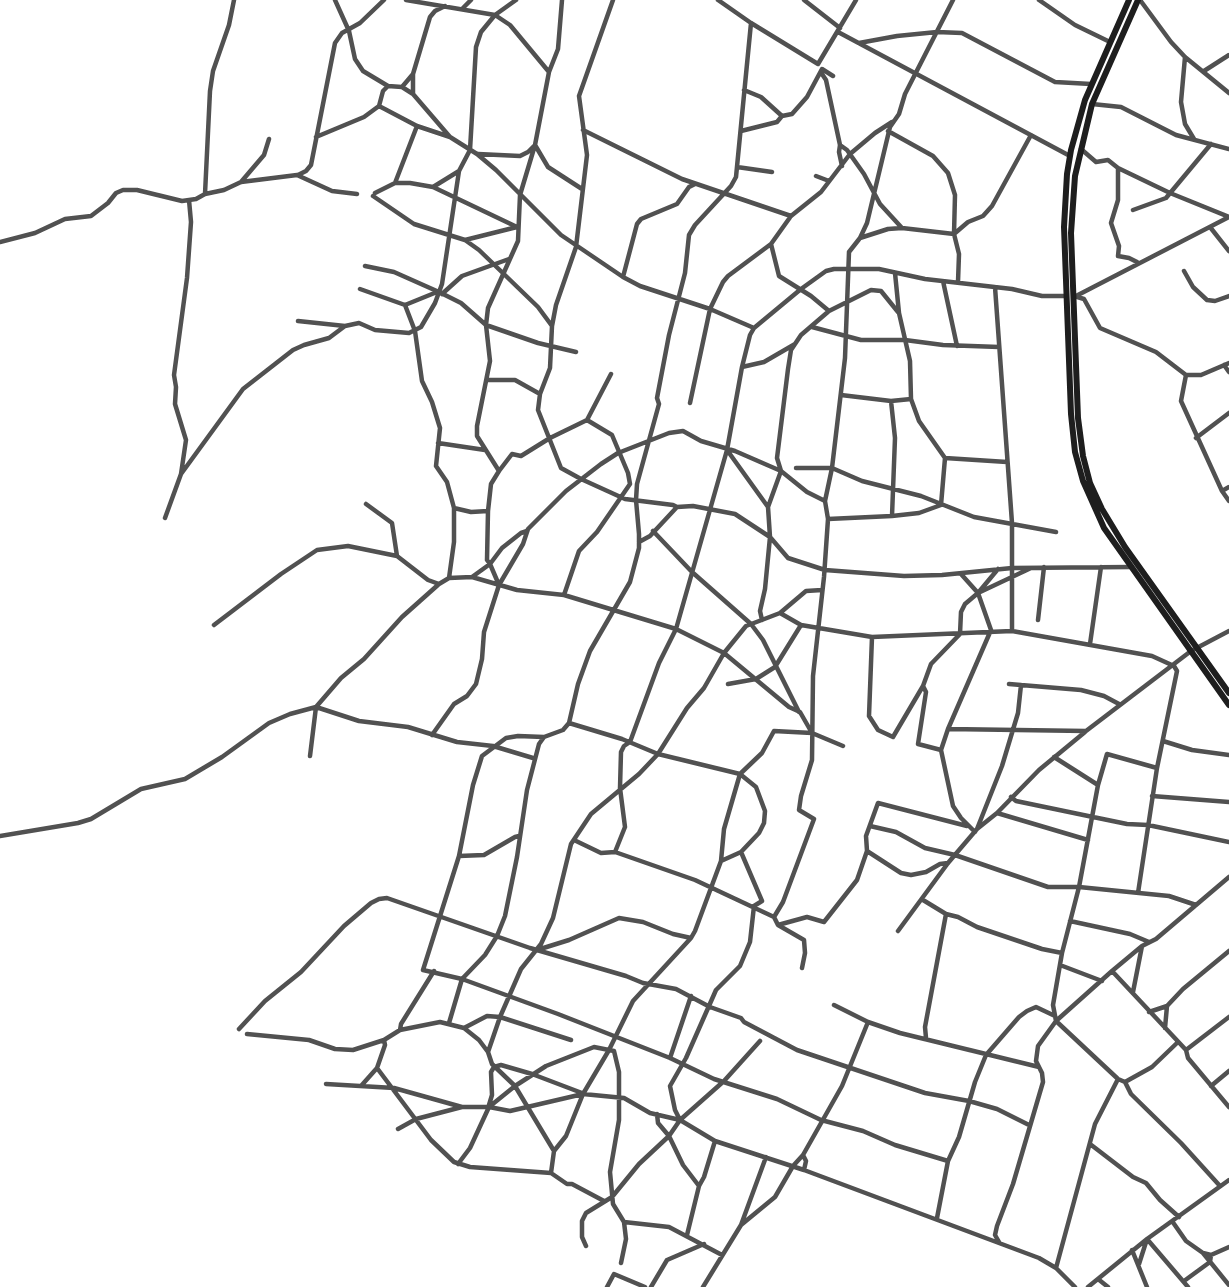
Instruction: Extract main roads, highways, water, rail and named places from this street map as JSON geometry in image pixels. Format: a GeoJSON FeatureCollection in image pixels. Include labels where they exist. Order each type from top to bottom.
{"type":"FeatureCollection","features":[{"type":"Feature","properties":{"kind":"main road"},"geometry":{"type":"LineString","coordinates":[[1129,0],[1091,84],[1078,122],[1070,156],[1064,227],[1070,414],[1075,452],[1094,509],[1131,568],[1229,693]]}},
{"type":"Feature","properties":{"kind":"main road"},"geometry":{"type":"LineString","coordinates":[[1139,0],[1092,104],[1075,176],[1071,233],[1078,418],[1083,456],[1090,483],[1102,509],[1229,705]]}}]}
